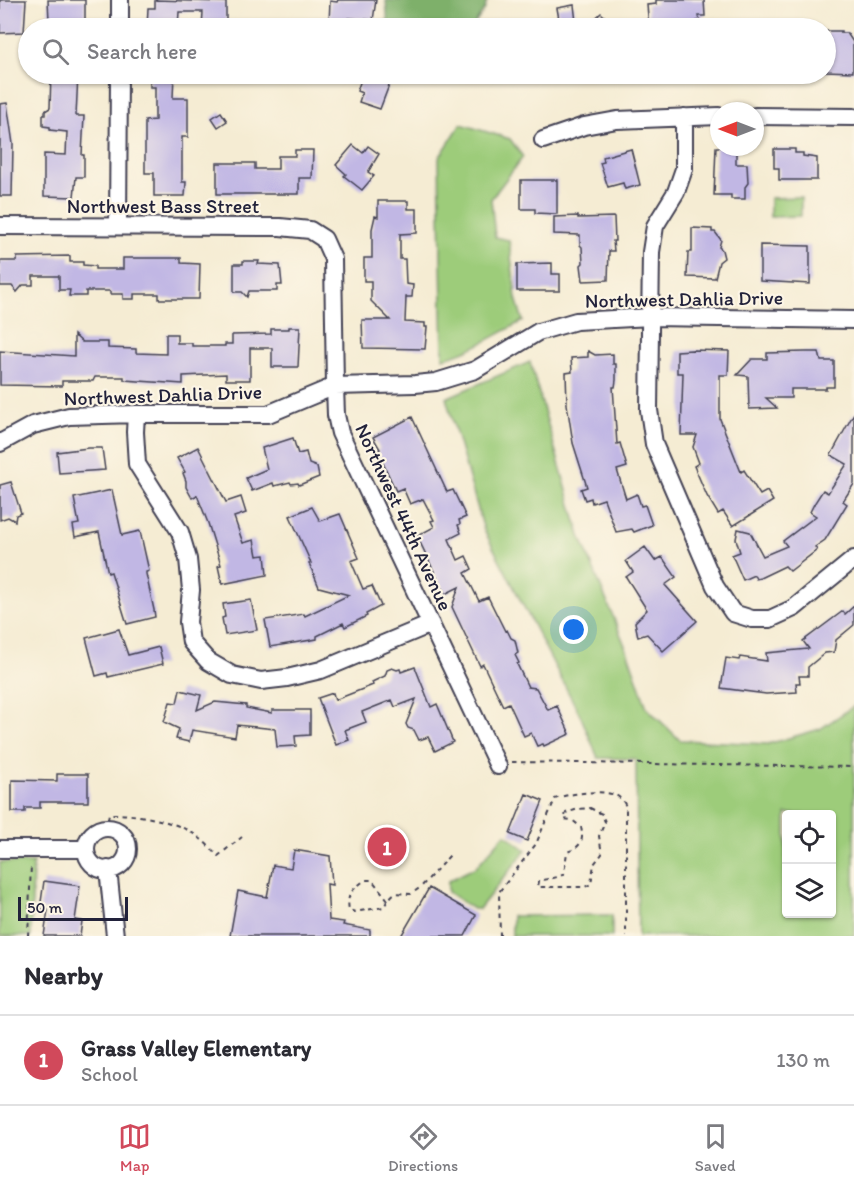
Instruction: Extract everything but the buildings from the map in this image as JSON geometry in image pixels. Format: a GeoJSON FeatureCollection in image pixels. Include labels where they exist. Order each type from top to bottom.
{"type":"FeatureCollection","features":[{"type":"Feature","properties":{"kind":"street"},"geometry":{"type":"LineString","coordinates":[[120,0],[120,18]]}},
{"type":"Feature","properties":{"kind":"street"},"geometry":{"type":"LineString","coordinates":[[118,226],[119,84]]}},
{"type":"Feature","properties":{"kind":"street"},"geometry":{"type":"LineString","coordinates":[[543,140],[584,126],[617,120],[710,116]]}},
{"type":"Feature","properties":{"kind":"street"},"geometry":{"type":"LineString","coordinates":[[764,116],[854,117]]}},
{"type":"Feature","properties":{"kind":"street"},"geometry":{"type":"LineString","coordinates":[[684,117],[684,169],[676,192],[655,226],[651,252],[649,410],[654,444],[715,586],[733,613],[752,618],[770,619],[795,608],[854,559]]}},
{"type":"Feature","properties":{"kind":"street","name":"Northwest Bass Street"},"geometry":{"type":"LineString","coordinates":[[0,226],[280,227],[310,230],[324,239]]}},
{"type":"Feature","properties":{"kind":"street","name":"Northwest 44th Avenue"},"geometry":{"type":"LineString","coordinates":[[324,239],[333,259],[336,415],[340,433],[498,766]]}},
{"type":"Feature","properties":{"kind":"street","name":"Northwest Dahlia Drive"},"geometry":{"type":"LineString","coordinates":[[0,443],[33,425],[69,416],[268,414],[335,386],[436,382],[475,370],[538,332],[576,321],[651,317],[854,320]]}},
{"type":"Feature","properties":{"kind":"street"},"geometry":{"type":"LineString","coordinates":[[136,414],[137,465],[180,532],[188,559],[191,590],[188,622],[191,642],[208,661],[232,675],[261,681],[287,678],[321,670],[431,624]]}},
{"type":"Feature","properties":{"kind":"street"},"geometry":{"type":"LineString","coordinates":[[106,828],[115,829],[128,845],[127,855],[121,864],[108,869],[96,866],[88,857],[86,849],[91,835],[97,830],[106,828]]}},
{"type":"Feature","properties":{"kind":"street"},"geometry":{"type":"LineString","coordinates":[[0,849],[86,849]]}},
{"type":"Feature","properties":{"kind":"street"},"geometry":{"type":"LineString","coordinates":[[108,869],[115,936]]}},
{"type":"Feature","properties":{"kind":"path"},"geometry":{"type":"LineString","coordinates":[[498,766],[507,762],[854,767]]}},
{"type":"Feature","properties":{"kind":"path"},"geometry":{"type":"LineString","coordinates":[[500,936],[499,892],[536,844],[555,799],[566,793],[608,793],[620,797],[626,806],[626,936]]}},
{"type":"Feature","properties":{"kind":"path"},"geometry":{"type":"LineString","coordinates":[[590,808],[602,814],[605,822],[599,836],[602,854],[594,864],[591,884],[585,887],[538,887],[539,881],[564,874],[567,852],[580,845],[584,838],[581,827],[572,820],[564,819],[566,813],[590,808]]}},
{"type":"Feature","properties":{"kind":"path"},"geometry":{"type":"LineString","coordinates":[[106,828],[109,814],[127,813],[159,820],[192,832],[218,856],[242,837]]}},
{"type":"Feature","properties":{"kind":"path"},"geometry":{"type":"LineString","coordinates":[[388,900],[372,880],[365,880],[350,893],[347,899],[349,910],[355,912],[378,910],[384,907],[395,893],[411,894],[421,887],[450,855]]}},
{"type":"Feature","properties":{"kind":"path"},"geometry":{"type":"LineString","coordinates":[[28,936],[31,865]]}},
{"type":"Feature","properties":{"kind":"green space"},"geometry":{"type":"Polygon","coordinates":[[[386,0],[487,0],[485,9],[479,18],[387,18],[386,0]]]}},
{"type":"Feature","properties":{"kind":"green space"},"geometry":{"type":"Polygon","coordinates":[[[461,124],[510,139],[523,157],[491,199],[495,237],[509,240],[516,298],[523,321],[474,347],[443,358],[439,158],[461,124]]]}},
{"type":"Feature","properties":{"kind":"green space"},"geometry":{"type":"Polygon","coordinates":[[[801,197],[801,216],[770,217],[770,198],[801,197]]]}},
{"type":"Feature","properties":{"kind":"green space"},"geometry":{"type":"Polygon","coordinates":[[[530,362],[580,536],[628,653],[647,708],[680,740],[768,744],[820,729],[854,706],[854,936],[638,936],[636,759],[598,758],[581,717],[484,530],[446,398],[530,362]]]}},
{"type":"Feature","properties":{"kind":"green space"},"geometry":{"type":"Polygon","coordinates":[[[505,834],[526,850],[479,909],[473,909],[448,892],[448,881],[476,867],[505,834]]]}},
{"type":"Feature","properties":{"kind":"green space"},"geometry":{"type":"Polygon","coordinates":[[[0,862],[33,863],[31,936],[0,936],[0,862]]]}},
{"type":"Feature","properties":{"kind":"green space"},"geometry":{"type":"Polygon","coordinates":[[[612,915],[612,936],[512,936],[512,916],[612,915]]]}},
{"type":"Feature","properties":{"kind":"place","name":"Grass Valley Elementary"},"geometry":{"type":"Point","coordinates":[387,847]}}]}
